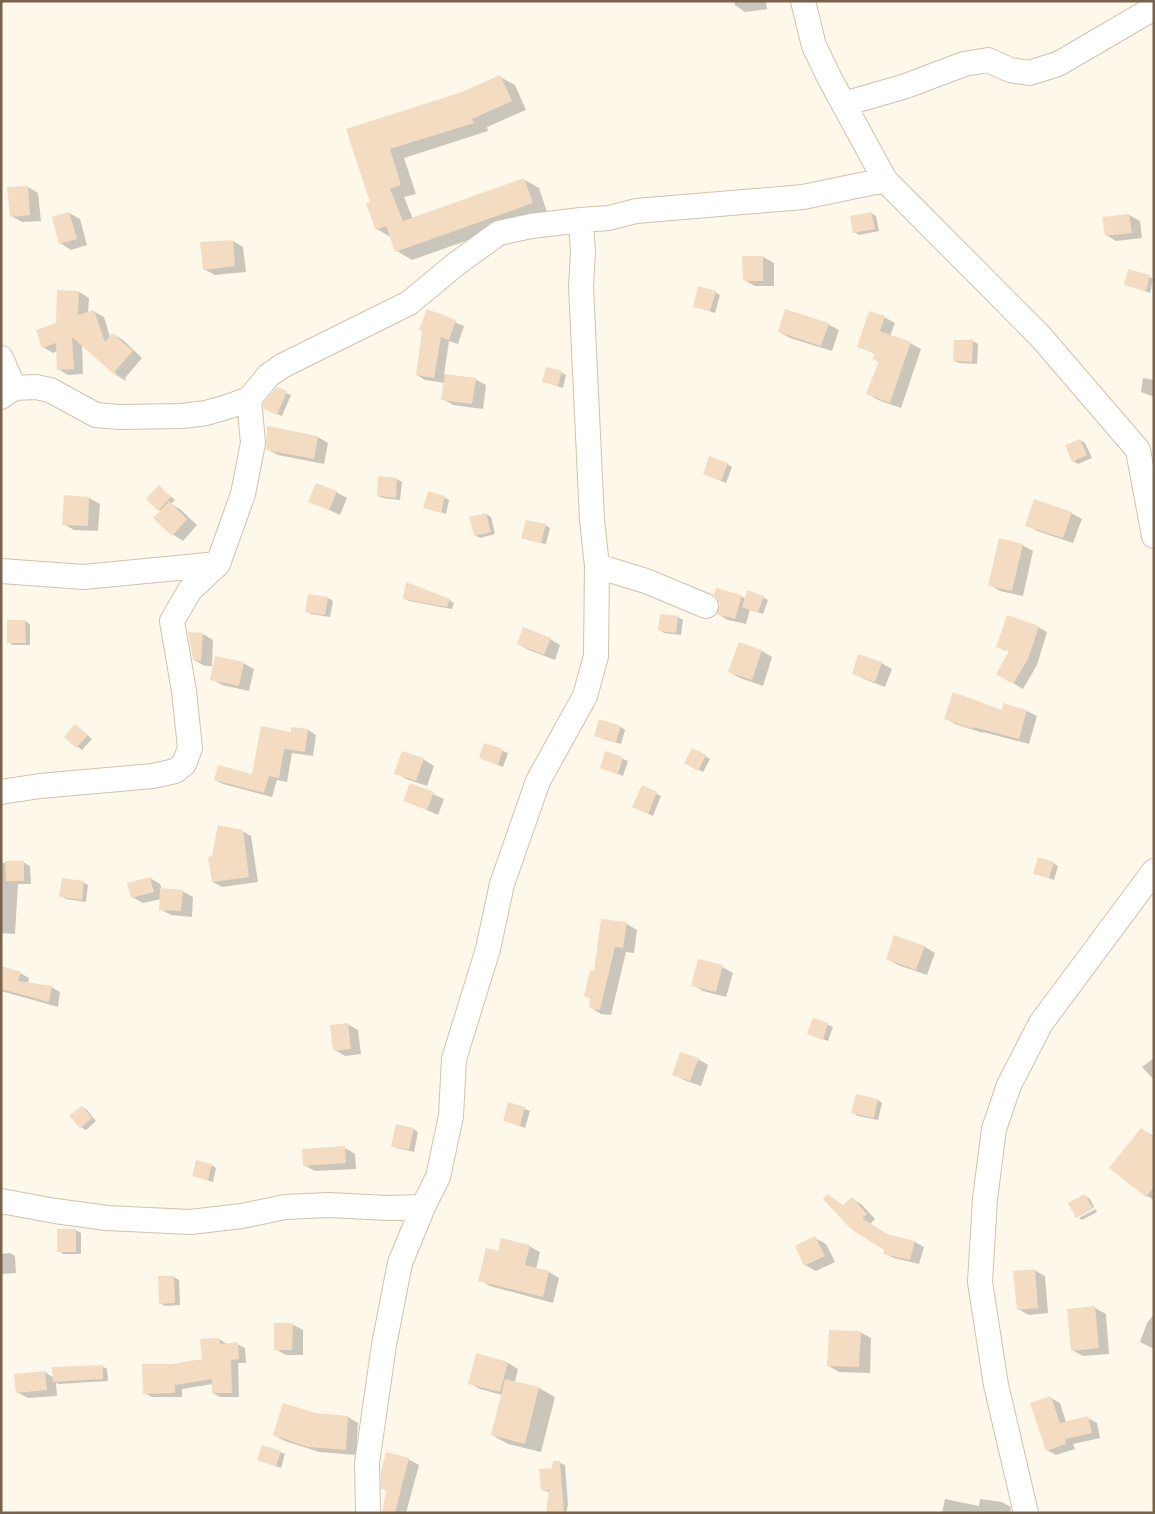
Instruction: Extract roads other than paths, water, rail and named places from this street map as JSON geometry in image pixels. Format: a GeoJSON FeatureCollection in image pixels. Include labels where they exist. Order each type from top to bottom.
{"type":"FeatureCollection","features":[{"type":"Feature","properties":{"kind":"street"},"geometry":{"type":"LineString","coordinates":[[804,1],[814,46],[885,180],[1040,336],[1146,452],[1154,536]]}},
{"type":"Feature","properties":{"kind":"street"},"geometry":{"type":"LineString","coordinates":[[844,104],[906,86],[964,64],[988,60],[1010,70],[1030,73],[1058,64],[1154,8]]}},
{"type":"Feature","properties":{"kind":"street"},"geometry":{"type":"LineString","coordinates":[[1,358],[8,393],[36,386],[50,390],[96,415],[119,417],[182,416],[206,413],[249,399],[269,375],[282,366],[409,303],[456,264],[499,233],[531,226],[609,218],[636,211],[803,196],[885,180]]}},
{"type":"Feature","properties":{"kind":"street"},"geometry":{"type":"LineString","coordinates":[[368,1513],[367,1463],[384,1345],[400,1263],[423,1207],[438,1177],[450,1116],[454,1059],[488,949],[502,884],[538,781],[585,696],[596,656],[597,566],[592,520],[581,286],[583,253],[581,220]]}},
{"type":"Feature","properties":{"kind":"street"},"geometry":{"type":"LineString","coordinates":[[1,792],[40,786],[152,776],[175,771],[184,764],[190,748],[184,691],[172,621],[190,590],[218,564],[243,494],[254,443],[249,399]]}},
{"type":"Feature","properties":{"kind":"street"},"geometry":{"type":"LineString","coordinates":[[1,570],[84,578],[218,564]]}},
{"type":"Feature","properties":{"kind":"street"},"geometry":{"type":"LineString","coordinates":[[597,566],[646,580],[706,606]]}},
{"type":"Feature","properties":{"kind":"street"},"geometry":{"type":"LineString","coordinates":[[1026,1513],[996,1385],[980,1282],[985,1199],[994,1129],[1009,1085],[1041,1023],[1154,871]]}},
{"type":"Feature","properties":{"kind":"street"},"geometry":{"type":"LineString","coordinates":[[1,1201],[107,1218],[190,1222],[242,1216],[285,1207],[329,1205],[387,1208],[423,1207]]}}]}
